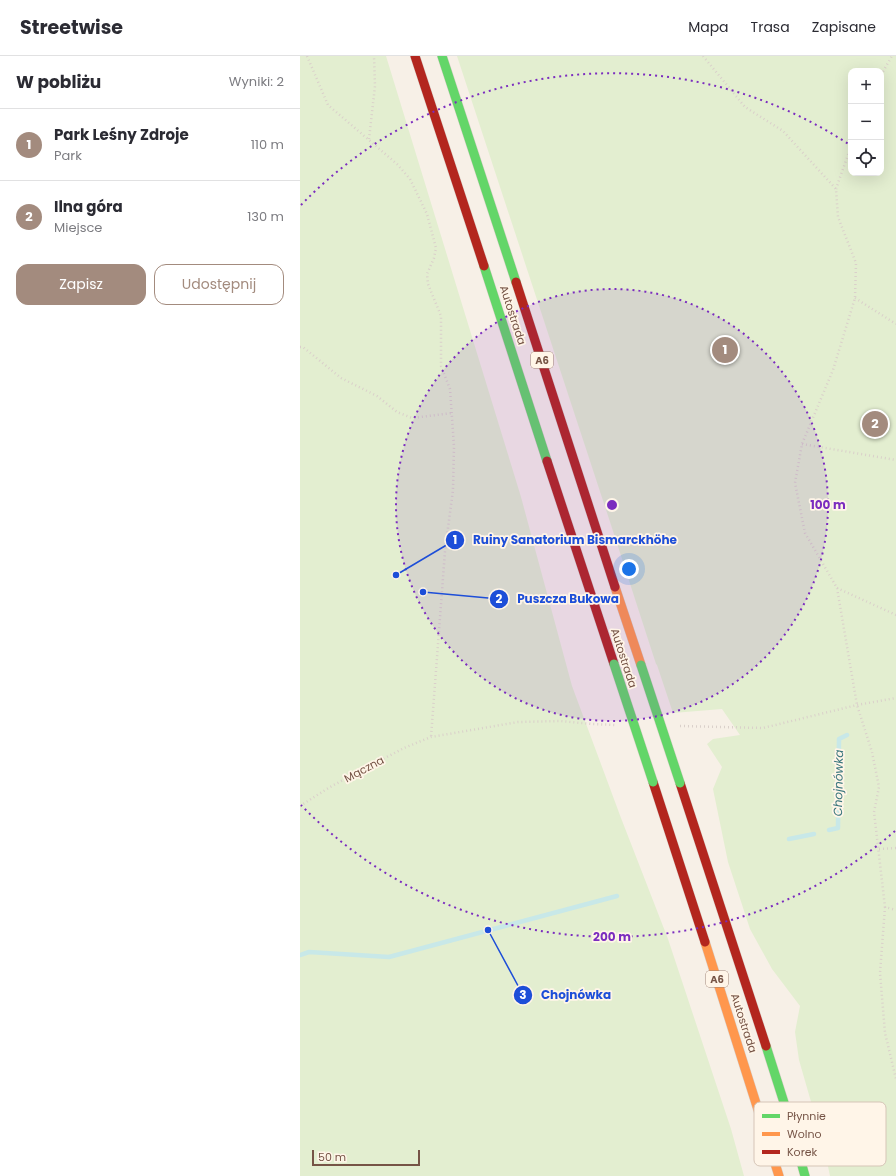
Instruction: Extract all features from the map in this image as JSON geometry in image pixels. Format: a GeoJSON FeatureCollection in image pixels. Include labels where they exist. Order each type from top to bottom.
{"type":"FeatureCollection","features":[{"type":"Feature","properties":{"kind":"highway","name":"Autostrada"},"geometry":{"type":"LineString","coordinates":[[415,56],[757,1102]]}},
{"type":"Feature","properties":{"kind":"highway","name":"Autostrada"},"geometry":{"type":"LineString","coordinates":[[442,56],[784,1102]]}},
{"type":"Feature","properties":{"kind":"highway","name":"Autostrada"},"geometry":{"type":"LineString","coordinates":[[776,1166],[779,1176]]}},
{"type":"Feature","properties":{"kind":"highway","name":"Autostrada"},"geometry":{"type":"LineString","coordinates":[[802,1166],[805,1176]]}},
{"type":"Feature","properties":{"kind":"path"},"geometry":{"type":"LineString","coordinates":[[300,347],[303,347],[341,378],[377,396],[397,412],[412,418],[452,413],[450,389],[441,366],[441,316],[428,284],[427,274],[434,258],[436,248],[427,214],[410,179],[397,164],[328,104],[307,56]]}},
{"type":"Feature","properties":{"kind":"path"},"geometry":{"type":"LineString","coordinates":[[369,139],[375,86],[374,56]]}},
{"type":"Feature","properties":{"kind":"path"},"geometry":{"type":"LineString","coordinates":[[703,56],[745,107],[783,131],[836,189]]}},
{"type":"Feature","properties":{"kind":"path"},"geometry":{"type":"LineString","coordinates":[[884,70],[892,56]]}},
{"type":"Feature","properties":{"kind":"path"},"geometry":{"type":"LineString","coordinates":[[848,155],[836,189],[838,217],[856,263],[856,298],[833,370],[802,444],[795,483],[805,532],[837,588],[857,705],[872,752],[880,787],[874,812],[885,907],[880,973],[885,1033],[896,1079]]}},
{"type":"Feature","properties":{"kind":"path"},"geometry":{"type":"LineString","coordinates":[[856,298],[896,324]]}},
{"type":"Feature","properties":{"kind":"path","name":"Mączna"},"geometry":{"type":"LineString","coordinates":[[300,806],[330,787],[397,751],[431,737],[445,551],[453,490],[454,447],[452,413]]}},
{"type":"Feature","properties":{"kind":"path"},"geometry":{"type":"LineString","coordinates":[[802,444],[896,460]]}},
{"type":"Feature","properties":{"kind":"path"},"geometry":{"type":"LineString","coordinates":[[837,588],[896,615]]}},
{"type":"Feature","properties":{"kind":"path"},"geometry":{"type":"LineString","coordinates":[[857,705],[896,698]]}},
{"type":"Feature","properties":{"kind":"path"},"geometry":{"type":"LineString","coordinates":[[879,849],[896,848]]}},
{"type":"Feature","properties":{"kind":"path"},"geometry":{"type":"LineString","coordinates":[[885,907],[896,910]]}},
{"type":"Feature","properties":{"kind":"green space"},"geometry":{"type":"Polygon","coordinates":[[[300,56],[386,56],[521,497],[572,686],[668,939],[731,1129],[744,1176],[300,1176],[300,56]]]}},
{"type":"Feature","properties":{"kind":"green space"},"geometry":{"type":"Polygon","coordinates":[[[457,56],[896,56],[896,1176],[830,1176],[828,1166],[886,1166],[886,1102],[811,1102],[799,1060],[795,1032],[800,1006],[772,969],[750,929],[728,862],[713,789],[722,767],[707,744],[713,739],[740,735],[722,709],[673,713],[457,56]]]}},
{"type":"Feature","properties":{"kind":"waterway","name":"Chojnówka"},"geometry":{"type":"LineString","coordinates":[[829,830],[838,828],[839,739],[847,735]]}},
{"type":"Feature","properties":{"kind":"waterway","name":"Chojnówka"},"geometry":{"type":"LineString","coordinates":[[789,839],[814,834]]}},
{"type":"Feature","properties":{"kind":"waterway","name":"Chojnówka"},"geometry":{"type":"LineString","coordinates":[[300,955],[309,952],[389,957],[617,896]]}},
{"type":"Feature","properties":{"kind":"traffic: fast"},"geometry":{"type":"LineString","coordinates":[[442,56],[516,282]]}},
{"type":"Feature","properties":{"kind":"traffic: fast"},"geometry":{"type":"LineString","coordinates":[[484,266],[547,461]]}},
{"type":"Feature","properties":{"kind":"traffic: fast"},"geometry":{"type":"LineString","coordinates":[[614,664],[653,782]]}},
{"type":"Feature","properties":{"kind":"traffic: fast"},"geometry":{"type":"LineString","coordinates":[[641,665],[680,783]]}},
{"type":"Feature","properties":{"kind":"traffic: fast"},"geometry":{"type":"LineString","coordinates":[[766,1046],[784,1102]]}},
{"type":"Feature","properties":{"kind":"traffic: fast"},"geometry":{"type":"LineString","coordinates":[[802,1166],[805,1176]]}},
{"type":"Feature","properties":{"kind":"traffic: slow"},"geometry":{"type":"LineString","coordinates":[[615,587],[641,665]]}},
{"type":"Feature","properties":{"kind":"traffic: slow"},"geometry":{"type":"LineString","coordinates":[[705,942],[756,1102]]}},
{"type":"Feature","properties":{"kind":"traffic: slow"},"geometry":{"type":"LineString","coordinates":[[776,1166],[779,1176]]}},
{"type":"Feature","properties":{"kind":"traffic: jam"},"geometry":{"type":"LineString","coordinates":[[415,56],[484,266]]}},
{"type":"Feature","properties":{"kind":"traffic: jam"},"geometry":{"type":"LineString","coordinates":[[516,282],[615,587]]}},
{"type":"Feature","properties":{"kind":"traffic: jam"},"geometry":{"type":"LineString","coordinates":[[547,461],[614,664]]}},
{"type":"Feature","properties":{"kind":"traffic: jam"},"geometry":{"type":"LineString","coordinates":[[653,782],[705,942]]}},
{"type":"Feature","properties":{"kind":"traffic: jam"},"geometry":{"type":"LineString","coordinates":[[680,783],[766,1046]]}},
{"type":"Feature","properties":{"kind":"place","name":"Park Leśny Zdroje"},"geometry":{"type":"Point","coordinates":[725,350]}},
{"type":"Feature","properties":{"kind":"place","name":"Ilna góra"},"geometry":{"type":"Point","coordinates":[875,424]}},
{"type":"Feature","properties":{"kind":"place","name":"Ruiny Sanatorium Bismarckhöhe"},"geometry":{"type":"Point","coordinates":[396,575]}},
{"type":"Feature","properties":{"kind":"place","name":"Puszcza Bukowa"},"geometry":{"type":"Point","coordinates":[423,592]}},
{"type":"Feature","properties":{"kind":"place","name":"Chojnówka"},"geometry":{"type":"Point","coordinates":[488,930]}}]}
